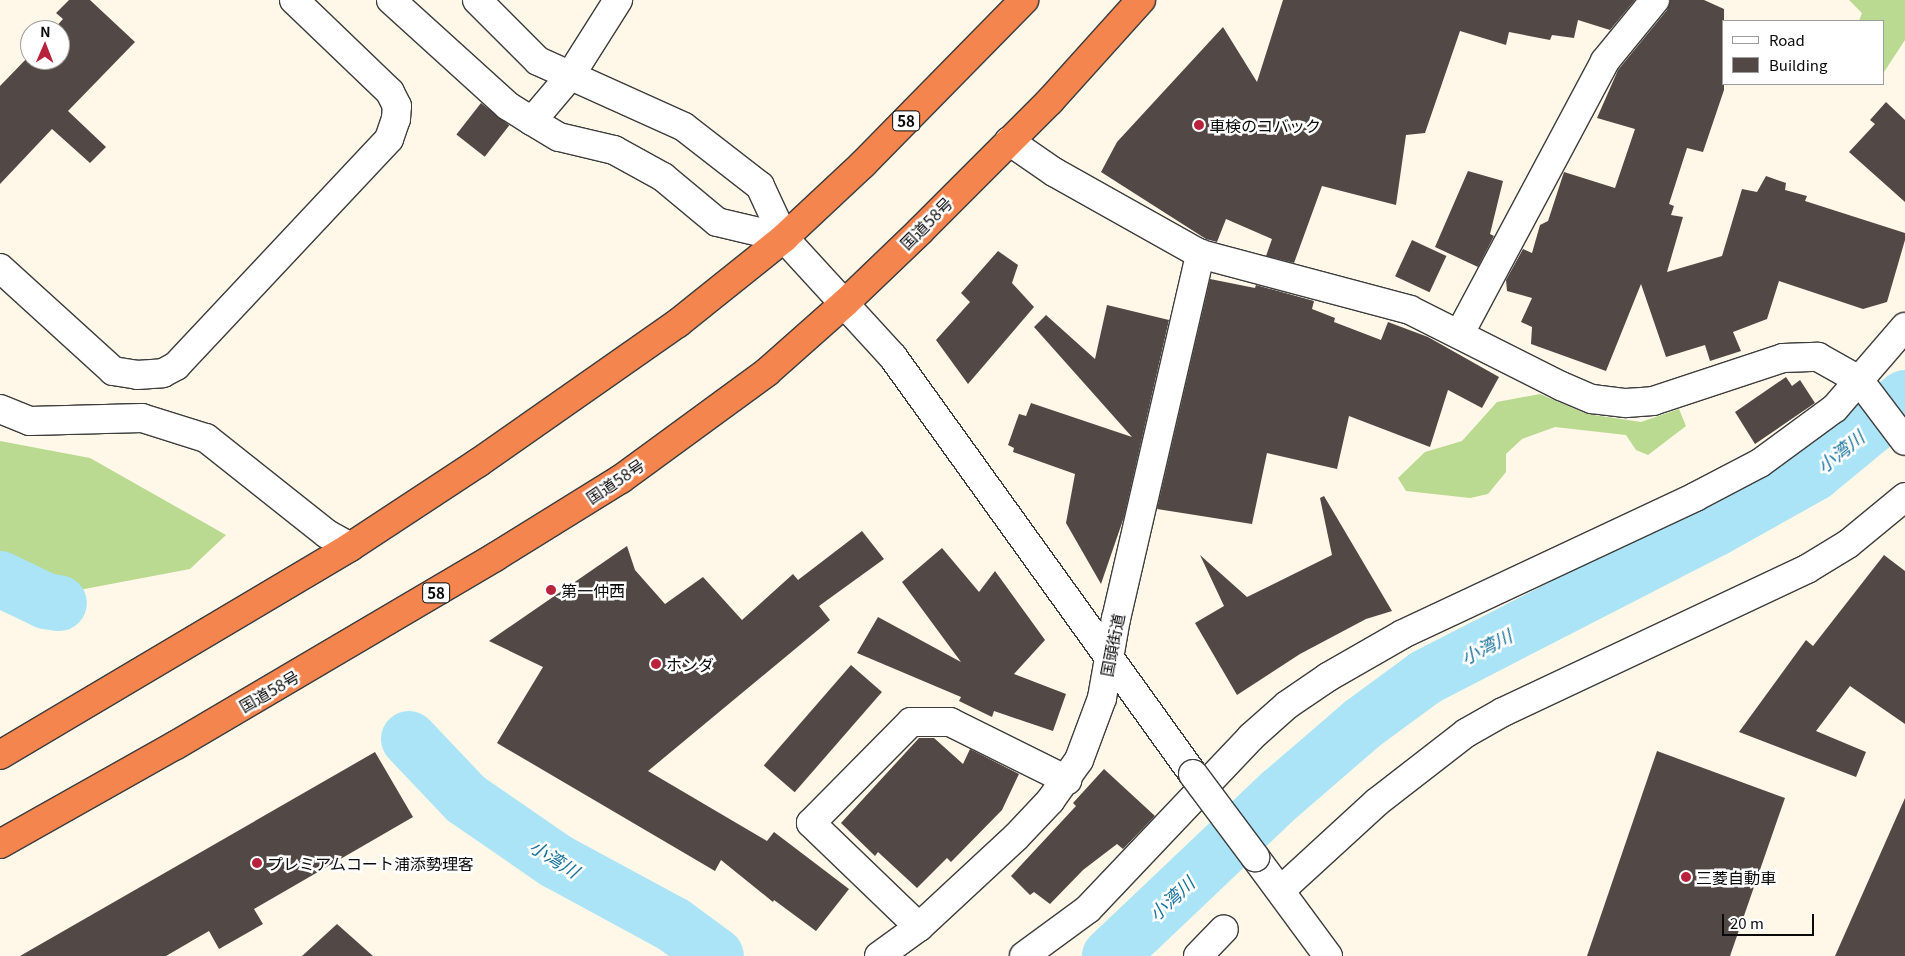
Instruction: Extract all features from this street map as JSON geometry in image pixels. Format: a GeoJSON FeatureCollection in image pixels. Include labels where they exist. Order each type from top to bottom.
{"type":"FeatureCollection","features":[{"type":"Feature","properties":{"kind":"highway","name":"58"},"geometry":{"type":"LineString","coordinates":[[0,755],[350,547],[478,463],[678,322],[784,238],[877,150],[1024,0]]}},
{"type":"Feature","properties":{"kind":"highway","name":"国道58号"},"geometry":{"type":"LineString","coordinates":[[0,844],[378,628],[621,479],[767,372],[845,303],[1009,141],[1141,0]]}},
{"type":"Feature","properties":{"kind":"street"},"geometry":{"type":"LineString","coordinates":[[0,268],[113,372],[137,375],[163,373],[176,366],[389,139],[396,119],[397,106],[390,92],[294,0]]}},
{"type":"Feature","properties":{"kind":"street"},"geometry":{"type":"LineString","coordinates":[[391,0],[508,106],[532,121],[559,137],[614,150],[663,177],[718,222],[784,238]]}},
{"type":"Feature","properties":{"kind":"street"},"geometry":{"type":"LineString","coordinates":[[477,0],[538,61],[692,133],[760,186],[784,238],[845,303],[908,376],[1193,774],[1281,890],[1328,956]]}},
{"type":"Feature","properties":{"kind":"street"},"geometry":{"type":"LineString","coordinates":[[532,121],[570,76],[618,0]]}},
{"type":"Feature","properties":{"kind":"street"},"geometry":{"type":"LineString","coordinates":[[1460,333],[1604,61],[1655,0]]}},
{"type":"Feature","properties":{"kind":"street"},"geometry":{"type":"LineString","coordinates":[[1009,141],[1054,172],[1200,254],[1410,310],[1460,333],[1561,386],[1592,399],[1626,403],[1652,401],[1782,358],[1818,357],[1859,380],[1905,441]]}},
{"type":"Feature","properties":{"kind":"street","name":"国頭街道"},"geometry":{"type":"LineString","coordinates":[[879,956],[918,927],[1016,837],[1067,780],[1088,739],[1110,658],[1200,254]]}},
{"type":"Feature","properties":{"kind":"street"},"geometry":{"type":"LineString","coordinates":[[1024,956],[1088,909],[1251,737],[1287,705],[1328,677],[1403,634],[1695,497],[1760,463],[1835,408],[1905,327]]}},
{"type":"Feature","properties":{"kind":"street"},"geometry":{"type":"LineString","coordinates":[[0,409],[30,420],[142,418],[206,438],[327,534],[350,547]]}},
{"type":"Feature","properties":{"kind":"street"},"geometry":{"type":"LineString","coordinates":[[1281,890],[1377,802],[1466,733],[1503,712],[1807,569],[1848,544],[1905,497]]}},
{"type":"Feature","properties":{"kind":"street"},"geometry":{"type":"LineString","coordinates":[[918,927],[811,823],[910,722],[950,722],[1067,780]]}},
{"type":"Feature","properties":{"kind":"street"},"geometry":{"type":"LineString","coordinates":[[1198,956],[1224,929]]}},
{"type":"Feature","properties":{"kind":"green space"},"geometry":{"type":"Polygon","coordinates":[[[1849,0],[1905,0],[1905,40],[1885,70],[1885,20],[1859,20],[1862,13],[1849,0]]]}},
{"type":"Feature","properties":{"kind":"green space"},"geometry":{"type":"Polygon","coordinates":[[[1540,394],[1587,414],[1641,422],[1679,409],[1686,426],[1648,455],[1636,450],[1626,435],[1555,427],[1522,439],[1506,454],[1506,472],[1488,494],[1470,498],[1406,491],[1398,478],[1425,452],[1462,441],[1497,402],[1540,394]]]}},
{"type":"Feature","properties":{"kind":"green space"},"geometry":{"type":"Polygon","coordinates":[[[0,441],[90,458],[226,535],[190,569],[58,594],[0,583],[0,441]]]}},
{"type":"Feature","properties":{"kind":"building"},"geometry":{"type":"Polygon","coordinates":[[[69,0],[90,0],[135,42],[68,111],[106,147],[90,163],[52,129],[0,184],[0,86],[20,65],[20,70],[70,70],[70,20],[62,20],[56,13],[69,0]]]}},
{"type":"Feature","properties":{"kind":"building"},"geometry":{"type":"Polygon","coordinates":[[[1283,0],[1635,0],[1610,30],[1578,20],[1574,38],[1552,35],[1550,40],[1509,32],[1506,45],[1460,31],[1425,133],[1406,135],[1396,205],[1322,186],[1294,263],[1266,256],[1272,239],[1226,219],[1217,242],[1206,239],[1101,172],[1117,142],[1223,27],[1257,82],[1283,0]]]}},
{"type":"Feature","properties":{"kind":"building"},"geometry":{"type":"Polygon","coordinates":[[[1670,0],[1704,0],[1724,9],[1724,20],[1722,20],[1722,85],[1724,85],[1724,90],[1703,152],[1687,148],[1669,204],[1674,206],[1671,215],[1683,217],[1667,272],[1722,256],[1742,189],[1757,192],[1766,176],[1786,183],[1785,190],[1807,196],[1805,201],[1905,233],[1905,240],[1887,302],[1863,309],[1779,281],[1767,319],[1733,332],[1741,351],[1710,361],[1705,345],[1666,357],[1641,284],[1606,371],[1531,344],[1532,327],[1521,322],[1532,298],[1507,291],[1506,280],[1523,249],[1532,253],[1540,225],[1548,221],[1564,172],[1615,188],[1635,129],[1597,118],[1618,70],[1667,10],[1670,0]]]}},
{"type":"Feature","properties":{"kind":"building"},"geometry":{"type":"Polygon","coordinates":[[[1886,102],[1905,120],[1905,202],[1849,152],[1875,124],[1870,120],[1886,102]]]}},
{"type":"Feature","properties":{"kind":"building"},"geometry":{"type":"Polygon","coordinates":[[[481,103],[509,125],[485,157],[456,135],[481,103]]]}},
{"type":"Feature","properties":{"kind":"building"},"geometry":{"type":"Polygon","coordinates":[[[1468,171],[1503,181],[1490,234],[1494,236],[1478,267],[1435,247],[1468,171]]]}},
{"type":"Feature","properties":{"kind":"building"},"geometry":{"type":"Polygon","coordinates":[[[1412,240],[1446,256],[1430,292],[1395,276],[1412,240]]]}},
{"type":"Feature","properties":{"kind":"building"},"geometry":{"type":"Polygon","coordinates":[[[998,251],[1018,265],[1012,283],[1034,307],[968,384],[936,340],[970,302],[961,293],[998,251]]]}},
{"type":"Feature","properties":{"kind":"building"},"geometry":{"type":"Polygon","coordinates":[[[1210,279],[1255,288],[1256,285],[1314,301],[1312,309],[1335,318],[1334,322],[1381,340],[1388,322],[1428,337],[1499,377],[1482,408],[1448,390],[1430,447],[1349,416],[1337,469],[1267,453],[1252,524],[1157,509],[1210,279]]]}},
{"type":"Feature","properties":{"kind":"building"},"geometry":{"type":"Polygon","coordinates":[[[1107,305],[1169,320],[1124,517],[1101,584],[1066,523],[1075,474],[1013,452],[1014,448],[1008,445],[1019,414],[1026,416],[1031,403],[1132,437],[1034,327],[1046,315],[1095,359],[1107,305]]]}},
{"type":"Feature","properties":{"kind":"building"},"geometry":{"type":"Polygon","coordinates":[[[1786,377],[1792,386],[1800,380],[1815,403],[1755,444],[1735,412],[1786,377]]]}},
{"type":"Feature","properties":{"kind":"building"},"geometry":{"type":"Polygon","coordinates":[[[1324,496],[1392,611],[1366,619],[1300,654],[1237,695],[1195,623],[1224,606],[1200,555],[1247,597],[1332,555],[1320,498],[1324,496]]]}},
{"type":"Feature","properties":{"kind":"building"},"geometry":{"type":"Polygon","coordinates":[[[862,531],[884,559],[819,606],[830,620],[648,771],[767,841],[774,832],[849,889],[816,931],[774,900],[773,902],[721,860],[715,871],[497,743],[543,667],[489,641],[627,546],[635,570],[665,604],[703,577],[742,620],[793,574],[798,580],[862,531]]]}},
{"type":"Feature","properties":{"kind":"building"},"geometry":{"type":"Polygon","coordinates":[[[942,548],[979,592],[995,571],[1045,640],[1014,674],[1066,694],[1053,731],[994,711],[992,717],[959,701],[961,697],[857,653],[878,617],[961,662],[902,582],[942,548]]]}},
{"type":"Feature","properties":{"kind":"building"},"geometry":{"type":"Polygon","coordinates":[[[1884,555],[1905,571],[1905,724],[1850,686],[1816,731],[1866,752],[1856,777],[1739,732],[1806,640],[1813,646],[1884,555]]]}},
{"type":"Feature","properties":{"kind":"building"},"geometry":{"type":"Polygon","coordinates":[[[851,665],[882,692],[795,792],[764,765],[851,665]]]}},
{"type":"Feature","properties":{"kind":"building"},"geometry":{"type":"Polygon","coordinates":[[[919,738],[934,738],[963,764],[970,749],[1019,774],[1002,810],[951,862],[947,858],[917,888],[878,852],[875,856],[841,823],[919,738]]]}},
{"type":"Feature","properties":{"kind":"building","name":"三菱自動車"},"geometry":{"type":"Polygon","coordinates":[[[1657,751],[1785,798],[1730,956],[1587,956],[1657,751]]]}},
{"type":"Feature","properties":{"kind":"building","name":"プレミアムコート浦添勢理客"},"geometry":{"type":"Polygon","coordinates":[[[375,752],[413,817],[254,909],[263,924],[219,949],[209,931],[166,956],[20,956],[375,752]]]}},
{"type":"Feature","properties":{"kind":"building"},"geometry":{"type":"Polygon","coordinates":[[[1104,769],[1155,816],[1123,849],[1117,844],[1083,870],[1050,904],[1034,892],[1030,895],[1011,876],[1076,806],[1073,803],[1104,769]]]}},
{"type":"Feature","properties":{"kind":"building"},"geometry":{"type":"Polygon","coordinates":[[[1905,798],[1905,956],[1835,956],[1905,798]]]}},
{"type":"Feature","properties":{"kind":"building"},"geometry":{"type":"Polygon","coordinates":[[[337,924],[373,956],[302,956],[337,924]]]}},
{"type":"Feature","properties":{"kind":"waterway","name":"小湾川"},"geometry":{"type":"LineString","coordinates":[[1110,956],[1281,794],[1362,724],[1426,677],[1714,529],[1814,473],[1905,398]]}},
{"type":"Feature","properties":{"kind":"waterway","name":"小湾川"},"geometry":{"type":"LineString","coordinates":[[0,579],[46,601],[59,603]]}},
{"type":"Feature","properties":{"kind":"waterway","name":"小湾川"},"geometry":{"type":"LineString","coordinates":[[409,739],[466,799],[556,861],[674,925],[716,956]]}},
{"type":"Feature","properties":{"kind":"place","name":"車検のコバック"},"geometry":{"type":"Point","coordinates":[1199,125]}},
{"type":"Feature","properties":{"kind":"place","name":"第一仲西"},"geometry":{"type":"Point","coordinates":[551,590]}},
{"type":"Feature","properties":{"kind":"place","name":"ホンダ"},"geometry":{"type":"Point","coordinates":[656,664]}},
{"type":"Feature","properties":{"kind":"place","name":"プレミアムコート浦添勢理客"},"geometry":{"type":"Point","coordinates":[257,863]}},
{"type":"Feature","properties":{"kind":"place","name":"三菱自動車"},"geometry":{"type":"Point","coordinates":[1686,877]}}]}
